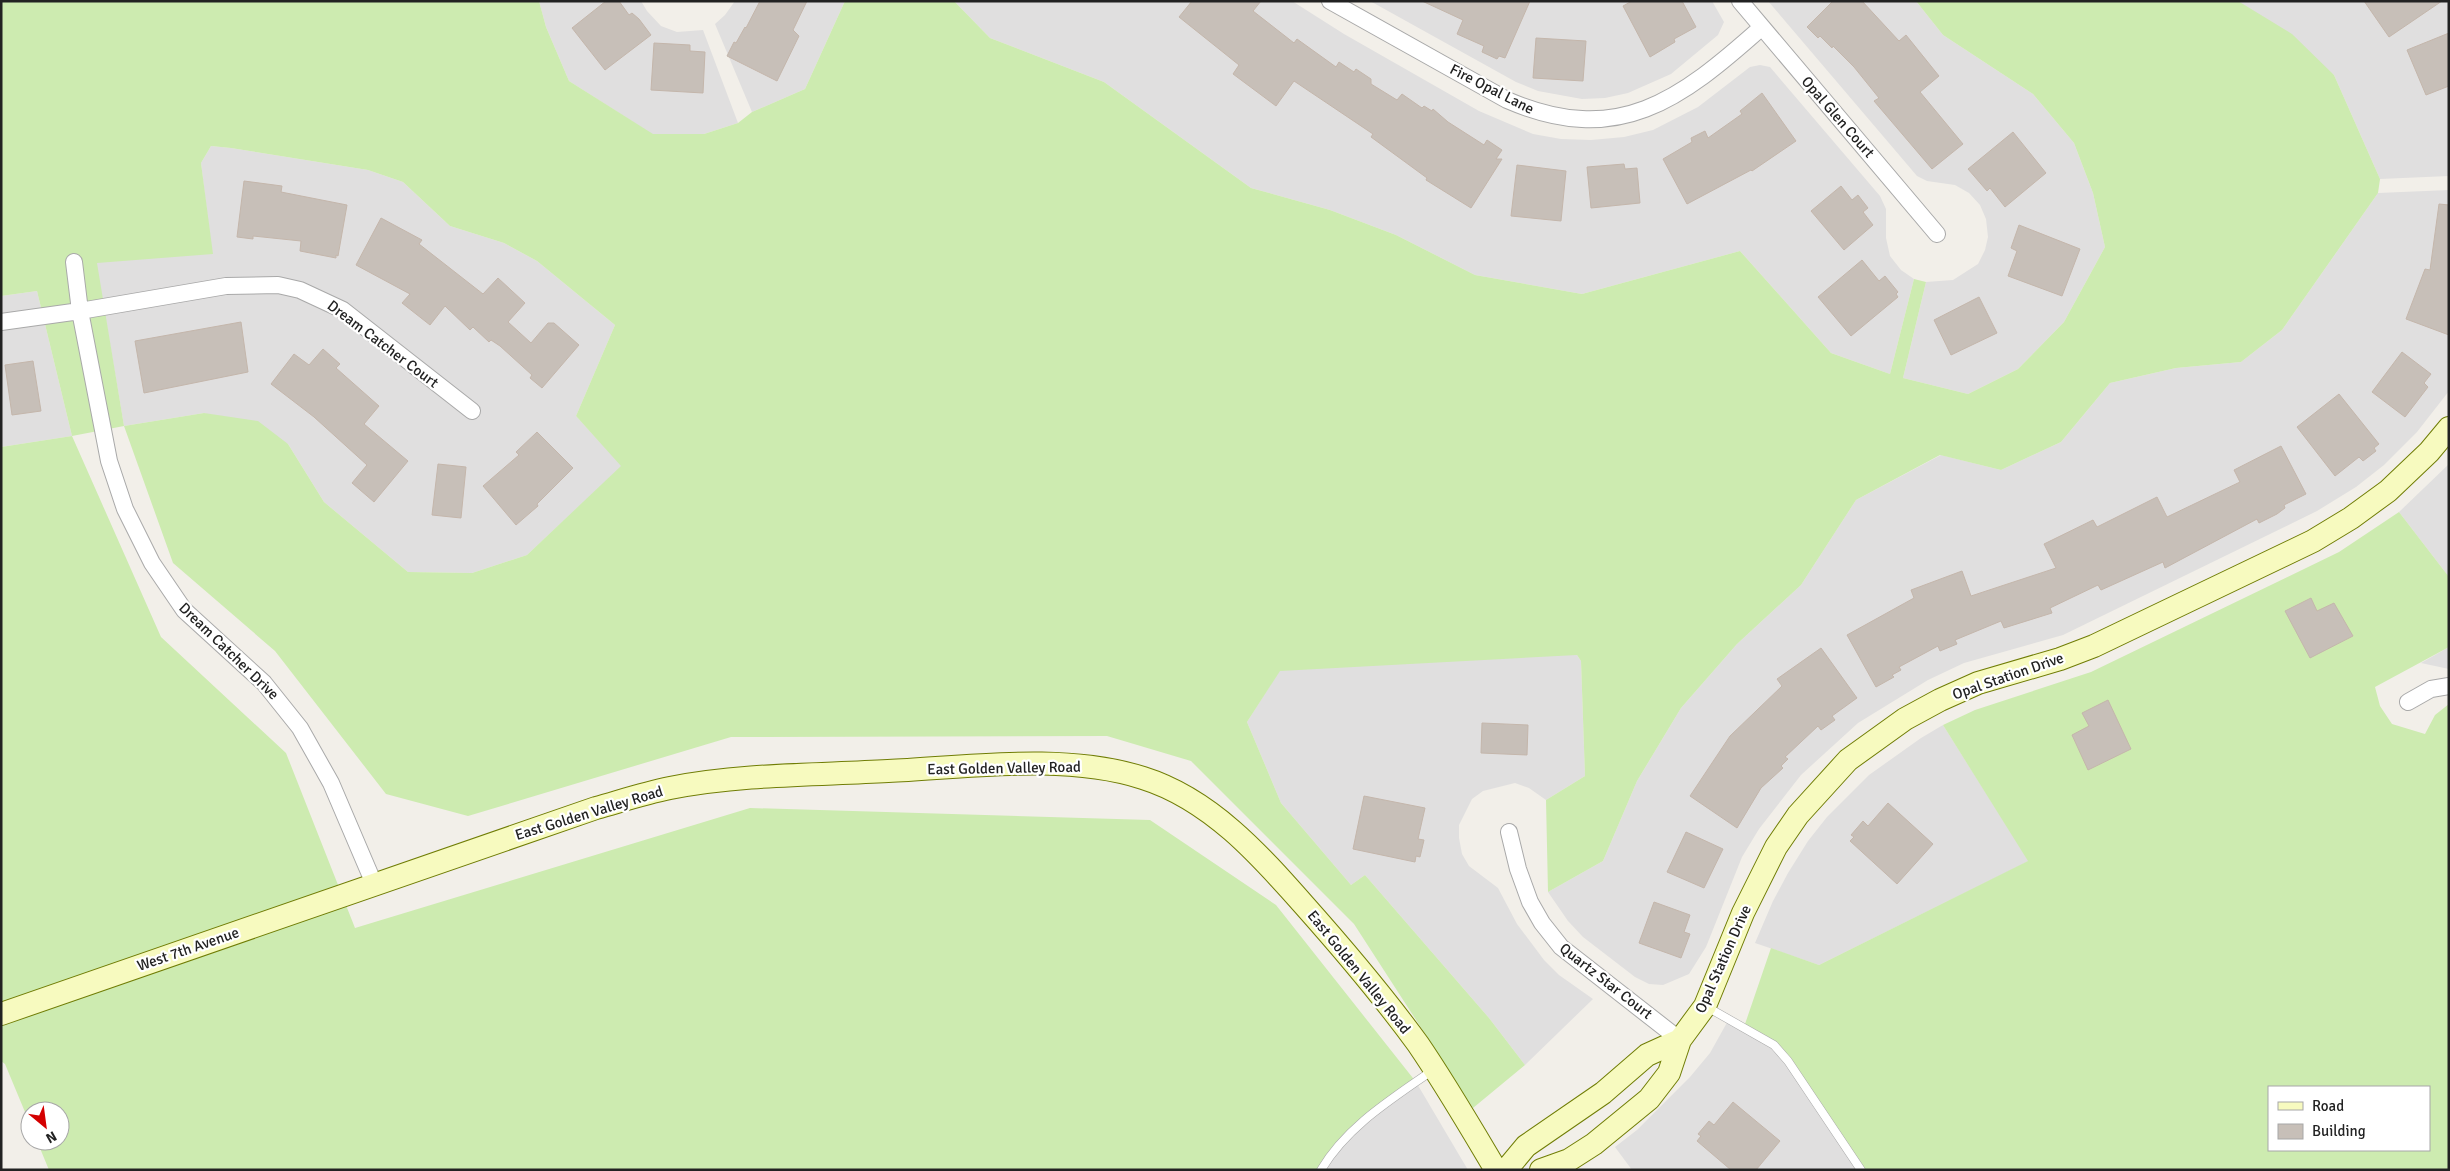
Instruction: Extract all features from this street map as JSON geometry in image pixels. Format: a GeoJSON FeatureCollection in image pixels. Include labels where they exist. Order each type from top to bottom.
{"type":"FeatureCollection","features":[{"type":"Feature","properties":{"kind":"main road","name":"Opal Station Drive"},"geometry":{"type":"LineString","coordinates":[[1541,1170],[1569,1160],[1594,1144],[1650,1099],[1669,1073],[1680,1040],[1705,1006],[1743,913],[1776,847],[1822,785],[1867,744],[1905,719],[1940,700],[1978,683],[2060,659],[2094,646],[2313,541],[2351,518],[2388,491],[2429,452],[2449,428]]}},
{"type":"Feature","properties":{"kind":"main road","name":"East Golden Valley Road"},"geometry":{"type":"LineString","coordinates":[[375,886],[596,808],[671,788],[753,778],[1053,764],[1087,767],[1143,778],[1191,800],[1242,838],[1278,875],[1394,1012],[1435,1069],[1496,1170]]}},
{"type":"Feature","properties":{"kind":"main road","name":"West 7th Avenue"},"geometry":{"type":"LineString","coordinates":[[1,1014],[375,886]]}},
{"type":"Feature","properties":{"kind":"main road","name":"Opal Station Drive"},"geometry":{"type":"LineString","coordinates":[[1506,1170],[1526,1146],[1604,1093],[1647,1055],[1680,1040]]}},
{"type":"Feature","properties":{"kind":"street","name":"Fire Opal Lane"},"geometry":{"type":"LineString","coordinates":[[1330,1],[1506,100],[1534,112],[1564,119],[1598,120],[1634,114],[1667,100],[1700,80],[1762,28]]}},
{"type":"Feature","properties":{"kind":"street","name":"Opal Glen Court"},"geometry":{"type":"LineString","coordinates":[[1740,1],[1937,234]]}},
{"type":"Feature","properties":{"kind":"street","name":"Dream Catcher Drive"},"geometry":{"type":"LineString","coordinates":[[74,262],[80,311],[111,469],[125,509],[152,563],[184,610],[264,683],[300,728],[331,783],[375,886]]}},
{"type":"Feature","properties":{"kind":"street","name":"Dream Catcher Court"},"geometry":{"type":"LineString","coordinates":[[1,322],[80,311],[226,286],[254,284],[300,290],[343,310],[472,411]]}},
{"type":"Feature","properties":{"kind":"street"},"geometry":{"type":"LineString","coordinates":[[2408,702],[2431,689],[2449,686]]}},
{"type":"Feature","properties":{"kind":"street","name":"Quartz Star Court"},"geometry":{"type":"LineString","coordinates":[[1509,832],[1518,869],[1530,902],[1542,923],[1561,947],[1680,1040]]}},
{"type":"Feature","properties":{"kind":"lane"},"geometry":{"type":"LineString","coordinates":[[1705,1006],[1774,1045],[1788,1061],[1861,1170]]}},
{"type":"Feature","properties":{"kind":"lane"},"geometry":{"type":"LineString","coordinates":[[1321,1170],[1332,1151],[1356,1126],[1435,1069]]}},
{"type":"Feature","properties":{"kind":"shaded area"},"geometry":{"type":"Polygon","coordinates":[[[539,1],[641,1],[647,11],[661,26],[677,32],[703,30],[738,123],[704,134],[652,134],[569,81],[546,27],[539,1]]]}},
{"type":"Feature","properties":{"kind":"shaded area"},"geometry":{"type":"Polygon","coordinates":[[[735,1],[845,1],[805,89],[752,112],[715,24],[725,15],[735,1]]]}},
{"type":"Feature","properties":{"kind":"shaded area"},"geometry":{"type":"Polygon","coordinates":[[[954,1],[1292,1],[1344,34],[1479,111],[1533,134],[1561,139],[1591,140],[1624,137],[1653,130],[1698,107],[1750,67],[1760,65],[1770,67],[1880,196],[1886,209],[1886,238],[1890,256],[1901,270],[1914,279],[1890,374],[1831,353],[1740,251],[1582,294],[1475,275],[1396,235],[1330,210],[1251,188],[1104,82],[990,38],[954,1]]]}},
{"type":"Feature","properties":{"kind":"shaded area"},"geometry":{"type":"Polygon","coordinates":[[[1370,1],[1712,1],[1724,22],[1718,35],[1671,74],[1628,93],[1605,98],[1582,99],[1538,91],[1516,82],[1370,1]]]}},
{"type":"Feature","properties":{"kind":"shaded area"},"geometry":{"type":"Polygon","coordinates":[[[1768,1],[1916,1],[1943,35],[2033,94],[2074,143],[2093,193],[2105,247],[2064,322],[2018,369],[1968,394],[1903,378],[1926,282],[1953,280],[1978,264],[1985,250],[1988,237],[1986,219],[1980,205],[1969,193],[1955,185],[1927,181],[1917,176],[1768,1]]]}},
{"type":"Feature","properties":{"kind":"shaded area"},"geometry":{"type":"Polygon","coordinates":[[[2238,1],[2449,1],[2449,176],[2380,179],[2334,75],[2238,1]]]}},
{"type":"Feature","properties":{"kind":"shaded area"},"geometry":{"type":"Polygon","coordinates":[[[211,146],[368,170],[403,182],[450,226],[504,243],[537,261],[615,325],[576,416],[622,466],[527,555],[472,573],[408,572],[324,502],[288,444],[204,413],[124,426],[96,262],[212,253],[201,163],[211,146]]]}},
{"type":"Feature","properties":{"kind":"shaded area"},"geometry":{"type":"Polygon","coordinates":[[[2449,190],[2449,391],[2417,432],[2384,465],[2356,487],[2317,511],[2063,635],[1964,663],[1928,680],[1858,723],[1801,775],[1759,829],[1742,857],[1706,947],[1689,974],[1663,985],[1649,984],[1635,977],[1583,937],[1568,921],[1548,892],[1603,861],[1637,781],[1681,708],[1737,644],[1801,585],[1856,500],[1941,455],[2001,470],[2061,442],[2110,383],[2176,368],[2241,362],[2282,330],[2378,193],[2449,190]]]}},
{"type":"Feature","properties":{"kind":"shaded area"},"geometry":{"type":"Polygon","coordinates":[[[37,291],[72,436],[1,447],[1,296],[37,291]]]}},
{"type":"Feature","properties":{"kind":"shaded area"},"geometry":{"type":"Polygon","coordinates":[[[2449,464],[2449,577],[2399,512],[2449,464]]]}},
{"type":"Feature","properties":{"kind":"shaded area"},"geometry":{"type":"Polygon","coordinates":[[[2449,647],[2449,669],[2421,663],[2449,647]]]}},
{"type":"Feature","properties":{"kind":"shaded area"},"geometry":{"type":"Polygon","coordinates":[[[1577,655],[1581,661],[1585,776],[1546,800],[1529,788],[1515,783],[1483,791],[1472,799],[1459,825],[1462,854],[1469,866],[1498,888],[1517,924],[1544,960],[1559,975],[1593,999],[1525,1065],[1489,1018],[1365,875],[1351,885],[1281,803],[1247,722],[1280,670],[1577,655]]]}},
{"type":"Feature","properties":{"kind":"shaded area"},"geometry":{"type":"Polygon","coordinates":[[[1943,725],[2029,861],[1819,965],[1755,943],[1773,901],[1788,873],[1808,841],[1827,817],[1869,775],[1921,738],[1943,725]]]}},
{"type":"Feature","properties":{"kind":"shaded area"},"geometry":{"type":"Polygon","coordinates":[[[1729,1019],[1774,1045],[1861,1170],[1632,1170],[1615,1147],[1637,1130],[1690,1077],[1710,1053],[1729,1019]]]}},
{"type":"Feature","properties":{"kind":"shaded area"},"geometry":{"type":"Polygon","coordinates":[[[1416,1082],[1468,1170],[1321,1170],[1332,1151],[1416,1082]]]}},
{"type":"Feature","properties":{"kind":"green space"},"geometry":{"type":"Polygon","coordinates":[[[1,1],[539,1],[546,27],[569,81],[653,134],[704,134],[738,123],[752,112],[805,89],[845,1],[954,1],[990,38],[1104,82],[1251,188],[1330,210],[1396,235],[1475,275],[1582,294],[1740,251],[1831,353],[1890,374],[1914,279],[1926,282],[1903,378],[1968,394],[2018,369],[2064,322],[2105,247],[2093,193],[2074,143],[2033,94],[1943,35],[1916,1],[2238,1],[2292,34],[2334,75],[2380,179],[2378,193],[2282,330],[2241,362],[2176,368],[2110,383],[2061,442],[2001,470],[1940,455],[1856,500],[1801,585],[1737,644],[1681,708],[1637,781],[1603,861],[1548,892],[1546,800],[1585,776],[1581,661],[1577,655],[1280,671],[1247,722],[1281,803],[1351,885],[1365,875],[1489,1018],[1525,1065],[1473,1108],[1354,924],[1191,761],[1107,736],[731,737],[468,816],[386,794],[275,651],[173,563],[124,426],[72,436],[37,291],[1,296],[1,1]],[[211,146],[201,163],[213,254],[97,263],[124,426],[204,413],[258,421],[288,444],[324,502],[408,572],[472,573],[527,555],[621,466],[576,416],[615,325],[537,261],[504,243],[450,226],[403,182],[368,170],[211,146]]]}},
{"type":"Feature","properties":{"kind":"green space"},"geometry":{"type":"Polygon","coordinates":[[[72,436],[161,637],[286,753],[355,928],[750,808],[1150,820],[1276,905],[1416,1082],[1332,1151],[1321,1170],[49,1170],[41,1151],[70,1151],[70,1101],[20,1101],[5,1064],[1,1061],[1,447],[72,436]]]}},
{"type":"Feature","properties":{"kind":"green space"},"geometry":{"type":"Polygon","coordinates":[[[2399,512],[2449,577],[2449,647],[2375,687],[2380,706],[2392,724],[2425,734],[2435,715],[2449,704],[2449,1170],[1861,1170],[1774,1045],[1744,1027],[1771,948],[1819,965],[2028,861],[1943,725],[1975,710],[2091,672],[2339,552],[2399,512]]]}},
{"type":"Feature","properties":{"kind":"building"},"geometry":{"type":"Polygon","coordinates":[[[606,1],[619,1],[629,15],[632,13],[639,19],[651,35],[605,70],[572,28],[606,1]]]}},
{"type":"Feature","properties":{"kind":"building"},"geometry":{"type":"Polygon","coordinates":[[[760,1],[807,1],[793,30],[799,36],[777,81],[727,56],[734,42],[736,43],[746,28],[760,1]]]}},
{"type":"Feature","properties":{"kind":"building"},"geometry":{"type":"Polygon","coordinates":[[[1192,1],[1261,1],[1253,11],[1294,43],[1297,39],[1336,67],[1339,62],[1354,72],[1356,69],[1371,79],[1371,84],[1397,100],[1402,94],[1422,108],[1424,106],[1432,111],[1433,109],[1448,122],[1484,145],[1487,140],[1502,150],[1496,159],[1502,159],[1471,208],[1426,180],[1427,178],[1371,137],[1373,134],[1294,81],[1276,106],[1233,74],[1239,65],[1179,17],[1192,1]]]}},
{"type":"Feature","properties":{"kind":"building"},"geometry":{"type":"Polygon","coordinates":[[[1422,1],[1530,1],[1505,58],[1499,56],[1497,59],[1482,52],[1484,46],[1457,34],[1463,20],[1422,1]]]}},
{"type":"Feature","properties":{"kind":"building"},"geometry":{"type":"Polygon","coordinates":[[[1632,1],[1682,1],[1696,27],[1674,39],[1675,42],[1650,57],[1623,6],[1632,1]]]}},
{"type":"Feature","properties":{"kind":"building"},"geometry":{"type":"Polygon","coordinates":[[[1833,1],[1862,1],[1899,41],[1906,35],[1939,76],[1920,92],[1963,144],[1932,169],[1874,101],[1879,98],[1854,67],[1833,46],[1832,48],[1820,36],[1818,38],[1807,27],[1833,1]]]}},
{"type":"Feature","properties":{"kind":"building"},"geometry":{"type":"Polygon","coordinates":[[[2364,1],[2442,1],[2389,37],[2364,1]]]}},
{"type":"Feature","properties":{"kind":"building"},"geometry":{"type":"Polygon","coordinates":[[[2449,33],[2449,86],[2426,95],[2407,50],[2449,33]]]}},
{"type":"Feature","properties":{"kind":"building"},"geometry":{"type":"Polygon","coordinates":[[[1536,38],[1586,41],[1583,81],[1533,78],[1536,38]]]}},
{"type":"Feature","properties":{"kind":"building"},"geometry":{"type":"Polygon","coordinates":[[[654,43],[690,45],[690,51],[705,52],[703,93],[651,90],[654,43]]]}},
{"type":"Feature","properties":{"kind":"building"},"geometry":{"type":"Polygon","coordinates":[[[1762,93],[1796,141],[1752,171],[1687,204],[1663,159],[1692,142],[1691,138],[1705,131],[1708,138],[1742,114],[1740,111],[1762,93]]]}},
{"type":"Feature","properties":{"kind":"building"},"geometry":{"type":"Polygon","coordinates":[[[2013,132],[2046,173],[2005,207],[1990,188],[1987,191],[1968,169],[2013,132]]]}},
{"type":"Feature","properties":{"kind":"building"},"geometry":{"type":"Polygon","coordinates":[[[1624,164],[1625,169],[1637,168],[1640,203],[1591,208],[1587,167],[1624,164]]]}},
{"type":"Feature","properties":{"kind":"building"},"geometry":{"type":"Polygon","coordinates":[[[1517,165],[1566,171],[1561,221],[1511,216],[1517,165]]]}},
{"type":"Feature","properties":{"kind":"building"},"geometry":{"type":"Polygon","coordinates":[[[244,181],[282,186],[281,192],[347,205],[338,256],[336,255],[336,258],[300,251],[301,241],[253,236],[253,239],[237,237],[244,181]]]}},
{"type":"Feature","properties":{"kind":"building"},"geometry":{"type":"Polygon","coordinates":[[[1841,186],[1852,200],[1858,195],[1868,208],[1863,212],[1873,225],[1844,250],[1811,211],[1841,186]]]}},
{"type":"Feature","properties":{"kind":"building"},"geometry":{"type":"Polygon","coordinates":[[[2439,204],[2449,205],[2449,335],[2406,319],[2425,269],[2430,270],[2439,204]]]}},
{"type":"Feature","properties":{"kind":"building"},"geometry":{"type":"Polygon","coordinates":[[[381,218],[422,240],[419,244],[483,294],[498,278],[525,303],[508,322],[531,343],[548,323],[554,323],[579,345],[542,388],[530,378],[532,375],[500,346],[491,340],[489,342],[473,327],[470,330],[445,306],[430,325],[402,303],[410,294],[356,265],[381,218]]]}},
{"type":"Feature","properties":{"kind":"building"},"geometry":{"type":"Polygon","coordinates":[[[2019,225],[2080,249],[2062,296],[2008,276],[2017,251],[2011,248],[2019,225]]]}},
{"type":"Feature","properties":{"kind":"building"},"geometry":{"type":"Polygon","coordinates":[[[1862,260],[1879,281],[1885,276],[1898,292],[1896,294],[1898,297],[1851,336],[1818,297],[1862,260]]]}},
{"type":"Feature","properties":{"kind":"building"},"geometry":{"type":"Polygon","coordinates":[[[1979,297],[1997,333],[1951,355],[1934,320],[1979,297]]]}},
{"type":"Feature","properties":{"kind":"building"},"geometry":{"type":"Polygon","coordinates":[[[241,322],[248,372],[144,393],[135,341],[241,322]]]}},
{"type":"Feature","properties":{"kind":"building"},"geometry":{"type":"Polygon","coordinates":[[[323,349],[340,364],[336,368],[379,406],[364,424],[408,461],[374,502],[352,483],[367,465],[314,417],[271,384],[294,354],[309,365],[323,349]]]}},
{"type":"Feature","properties":{"kind":"building"},"geometry":{"type":"Polygon","coordinates":[[[2402,352],[2431,374],[2424,383],[2428,387],[2405,417],[2372,392],[2402,352]]]}},
{"type":"Feature","properties":{"kind":"building"},"geometry":{"type":"Polygon","coordinates":[[[33,361],[41,411],[12,415],[5,365],[33,361]]]}},
{"type":"Feature","properties":{"kind":"building"},"geometry":{"type":"Polygon","coordinates":[[[2339,394],[2379,444],[2374,448],[2376,451],[2363,461],[2359,457],[2335,476],[2297,427],[2339,394]]]}},
{"type":"Feature","properties":{"kind":"building"},"geometry":{"type":"Polygon","coordinates":[[[537,432],[573,468],[537,504],[538,506],[516,525],[483,486],[519,455],[516,452],[537,432]]]}},
{"type":"Feature","properties":{"kind":"building"},"geometry":{"type":"Polygon","coordinates":[[[2281,446],[2306,494],[2284,505],[2285,508],[2277,514],[2259,523],[2257,519],[2165,568],[2163,562],[2101,590],[2098,585],[2050,608],[2052,613],[2004,628],[2001,621],[1955,640],[1957,644],[1940,651],[1938,646],[1899,667],[1901,670],[1892,675],[1894,677],[1876,687],[1847,635],[1914,598],[1911,590],[1962,571],[1971,596],[2056,568],[2044,544],[2093,520],[2097,527],[2157,497],[2167,517],[2240,482],[2234,470],[2281,446]]]}},
{"type":"Feature","properties":{"kind":"building"},"geometry":{"type":"Polygon","coordinates":[[[438,464],[466,467],[461,518],[432,515],[438,464]]]}},
{"type":"Feature","properties":{"kind":"building"},"geometry":{"type":"Polygon","coordinates":[[[2311,598],[2317,611],[2334,603],[2353,636],[2310,658],[2285,611],[2311,598]]]}},
{"type":"Feature","properties":{"kind":"building"},"geometry":{"type":"Polygon","coordinates":[[[1821,648],[1857,698],[1832,716],[1835,720],[1821,730],[1818,726],[1785,757],[1788,759],[1781,766],[1783,768],[1761,788],[1737,828],[1690,796],[1730,736],[1782,686],[1777,679],[1821,648]]]}},
{"type":"Feature","properties":{"kind":"building"},"geometry":{"type":"Polygon","coordinates":[[[2108,700],[2131,749],[2088,770],[2072,735],[2089,726],[2082,713],[2108,700]]]}},
{"type":"Feature","properties":{"kind":"building"},"geometry":{"type":"Polygon","coordinates":[[[1482,723],[1528,725],[1527,755],[1481,753],[1482,723]]]}},
{"type":"Feature","properties":{"kind":"building"},"geometry":{"type":"Polygon","coordinates":[[[1364,796],[1425,808],[1418,839],[1424,840],[1420,857],[1416,856],[1415,862],[1353,849],[1364,796]]]}},
{"type":"Feature","properties":{"kind":"building"},"geometry":{"type":"Polygon","coordinates":[[[1888,803],[1933,844],[1897,884],[1850,841],[1854,837],[1851,835],[1863,821],[1868,826],[1888,803]]]}},
{"type":"Feature","properties":{"kind":"building"},"geometry":{"type":"Polygon","coordinates":[[[1686,832],[1723,849],[1704,888],[1667,872],[1686,832]]]}},
{"type":"Feature","properties":{"kind":"building"},"geometry":{"type":"Polygon","coordinates":[[[1654,902],[1690,915],[1684,932],[1690,934],[1681,958],[1639,943],[1654,902]]]}},
{"type":"Feature","properties":{"kind":"building"},"geometry":{"type":"Polygon","coordinates":[[[1733,1102],[1780,1141],[1756,1170],[1731,1170],[1697,1141],[1701,1136],[1698,1134],[1709,1121],[1714,1125],[1733,1102]]]}}]}
